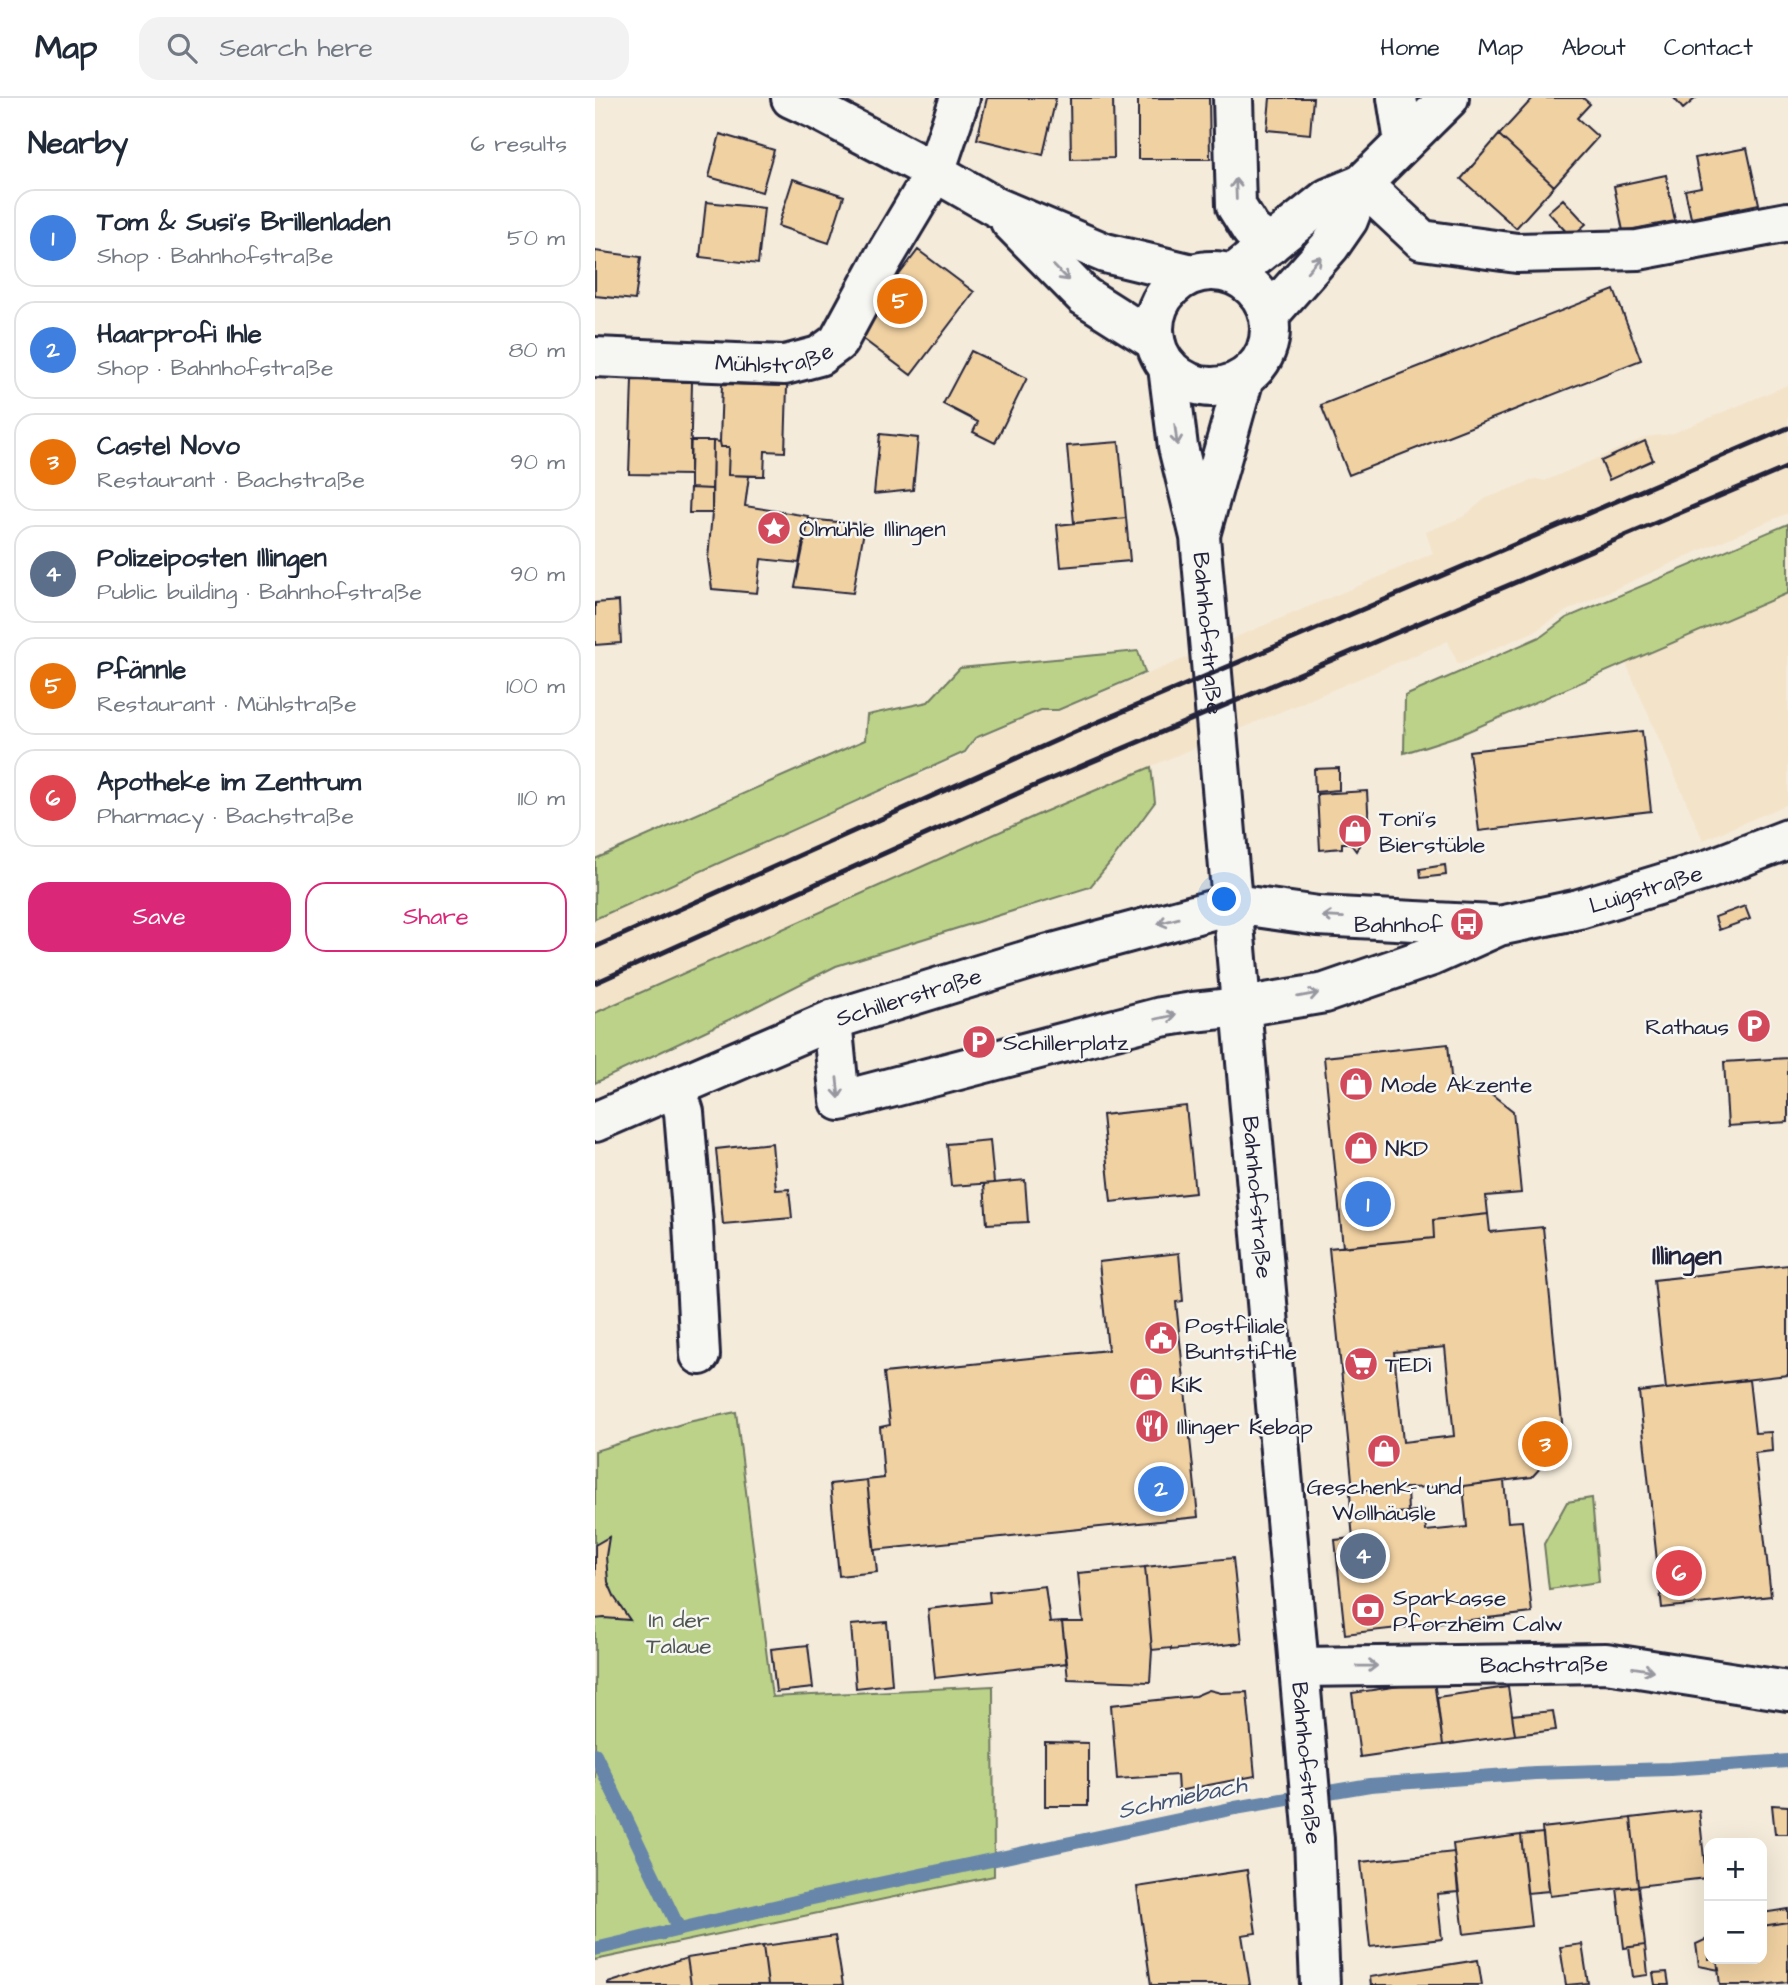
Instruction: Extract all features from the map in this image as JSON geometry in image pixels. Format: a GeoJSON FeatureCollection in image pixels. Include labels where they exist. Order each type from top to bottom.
{"type":"FeatureCollection","features":[{"type":"Feature","properties":{"kind":"street"},"geometry":{"type":"LineString","coordinates":[[791,98],[935,172],[996,207],[1105,253],[1192,274]]}},
{"type":"Feature","properties":{"kind":"street","name":"Mühlstraße"},"geometry":{"type":"LineString","coordinates":[[595,357],[785,365],[819,356],[838,342],[935,172],[960,98]]}},
{"type":"Feature","properties":{"kind":"street"},"geometry":{"type":"LineString","coordinates":[[1233,98],[1236,206],[1251,230],[1270,244]]}},
{"type":"Feature","properties":{"kind":"street"},"geometry":{"type":"LineString","coordinates":[[1397,98],[1404,142]]}},
{"type":"Feature","properties":{"kind":"street"},"geometry":{"type":"LineString","coordinates":[[1233,274],[1328,198],[1362,184],[1449,98]]}},
{"type":"Feature","properties":{"kind":"street"},"geometry":{"type":"LineString","coordinates":[[1362,184],[1422,240],[1517,253],[1638,250],[1788,222]]}},
{"type":"Feature","properties":{"kind":"street"},"geometry":{"type":"LineString","coordinates":[[1269,315],[1330,246],[1348,220],[1362,184]]}},
{"type":"Feature","properties":{"kind":"street"},"geometry":{"type":"LineString","coordinates":[[996,207],[1084,296],[1162,354],[1185,380],[1204,386],[1225,386],[1244,378],[1258,366],[1267,350],[1271,332],[1269,315],[1262,298],[1249,283],[1233,274],[1206,271],[1192,274],[1177,282],[1165,294],[1154,325],[1162,354]]}},
{"type":"Feature","properties":{"kind":"street","name":"Bahnhofstraße"},"geometry":{"type":"LineString","coordinates":[[1162,354],[1178,447],[1200,537],[1307,1753],[1314,1839],[1320,1985]]}},
{"type":"Feature","properties":{"kind":"street","name":"Bahnhofstraße"},"geometry":{"type":"LineString","coordinates":[[1200,537],[1244,378]]}},
{"type":"Feature","properties":{"kind":"street","name":"Luigstraße"},"geometry":{"type":"LineString","coordinates":[[832,1020],[839,1101],[1161,1017],[1325,993],[1432,956],[1499,926],[1579,909],[1707,870],[1788,839]]}},
{"type":"Feature","properties":{"kind":"street","name":"Luigstraße"},"geometry":{"type":"LineString","coordinates":[[1234,904],[1318,916],[1499,926]]}},
{"type":"Feature","properties":{"kind":"street","name":"Schillerstraße"},"geometry":{"type":"LineString","coordinates":[[595,1122],[832,1020],[1031,960],[1234,904]]}},
{"type":"Feature","properties":{"kind":"street"},"geometry":{"type":"LineString","coordinates":[[676,1088],[684,1112],[700,1355]]}},
{"type":"Feature","properties":{"kind":"street","name":"Bachstraße"},"geometry":{"type":"LineString","coordinates":[[1299,1667],[1606,1663],[1788,1691]]}},
{"type":"Feature","properties":{"kind":"shaded area"},"geometry":{"type":"Polygon","coordinates":[[[1788,385],[1788,513],[1566,611],[1535,631],[1458,664],[1448,641],[1104,786],[595,1013],[595,919],[967,754],[976,740],[1042,711],[1057,712],[1433,553],[1426,532],[1463,517],[1485,499],[1535,479],[1545,481],[1646,437],[1671,434],[1788,385]]]}},
{"type":"Feature","properties":{"kind":"shaded area"},"geometry":{"type":"Polygon","coordinates":[[[1788,593],[1788,804],[1703,840],[1626,663],[1788,593]]]}},
{"type":"Feature","properties":{"kind":"green space"},"geometry":{"type":"Polygon","coordinates":[[[1788,524],[1788,593],[1457,736],[1404,753],[1405,696],[1542,636],[1566,618],[1788,524]]]}},
{"type":"Feature","properties":{"kind":"green space"},"geometry":{"type":"Polygon","coordinates":[[[1138,651],[1145,673],[1058,710],[1041,710],[975,738],[965,752],[595,919],[595,859],[865,740],[867,715],[928,702],[960,668],[1138,651]]]}},
{"type":"Feature","properties":{"kind":"green space"},"geometry":{"type":"Polygon","coordinates":[[[1151,767],[1155,802],[1090,887],[836,966],[595,1083],[595,1013],[1044,812],[1151,767]]]}},
{"type":"Feature","properties":{"kind":"green space","name":"In der Talaue"},"geometry":{"type":"Polygon","coordinates":[[[736,1412],[772,1697],[993,1686],[994,1876],[595,1960],[595,1451],[688,1422],[736,1412]]]}},
{"type":"Feature","properties":{"kind":"green space"},"geometry":{"type":"Polygon","coordinates":[[[1592,1498],[1599,1582],[1549,1589],[1544,1544],[1567,1502],[1592,1498]]]}},
{"type":"Feature","properties":{"kind":"building"},"geometry":{"type":"Polygon","coordinates":[[[987,98],[1056,98],[1043,155],[977,139],[987,98]]]}},
{"type":"Feature","properties":{"kind":"building"},"geometry":{"type":"Polygon","coordinates":[[[1070,98],[1113,98],[1114,158],[1071,159],[1070,98]]]}},
{"type":"Feature","properties":{"kind":"building"},"geometry":{"type":"Polygon","coordinates":[[[1138,98],[1209,98],[1210,159],[1138,159],[1138,98]]]}},
{"type":"Feature","properties":{"kind":"building"},"geometry":{"type":"Polygon","coordinates":[[[1270,98],[1313,98],[1310,134],[1267,130],[1270,98]]]}},
{"type":"Feature","properties":{"kind":"building"},"geometry":{"type":"Polygon","coordinates":[[[1533,98],[1583,98],[1590,104],[1577,118],[1598,137],[1554,186],[1499,135],[1533,98]]]}},
{"type":"Feature","properties":{"kind":"building"},"geometry":{"type":"Polygon","coordinates":[[[1674,98],[1696,98],[1683,109],[1674,98]]]}},
{"type":"Feature","properties":{"kind":"building"},"geometry":{"type":"Polygon","coordinates":[[[720,134],[774,150],[762,192],[709,177],[720,134]]]}},
{"type":"Feature","properties":{"kind":"building"},"geometry":{"type":"Polygon","coordinates":[[[1499,135],[1554,186],[1516,228],[1461,179],[1499,135]]]}},
{"type":"Feature","properties":{"kind":"building"},"geometry":{"type":"Polygon","coordinates":[[[1747,148],[1759,204],[1691,218],[1685,190],[1701,187],[1695,158],[1747,148]]]}},
{"type":"Feature","properties":{"kind":"building"},"geometry":{"type":"Polygon","coordinates":[[[1666,175],[1675,221],[1623,231],[1614,186],[1666,175]]]}},
{"type":"Feature","properties":{"kind":"building"},"geometry":{"type":"Polygon","coordinates":[[[793,179],[844,196],[829,243],[778,226],[793,179]]]}},
{"type":"Feature","properties":{"kind":"building"},"geometry":{"type":"Polygon","coordinates":[[[1563,199],[1586,224],[1571,237],[1548,212],[1563,199]]]}},
{"type":"Feature","properties":{"kind":"building"},"geometry":{"type":"Polygon","coordinates":[[[706,202],[764,208],[758,264],[700,257],[706,202]]]}},
{"type":"Feature","properties":{"kind":"building"},"geometry":{"type":"Polygon","coordinates":[[[918,250],[974,292],[911,375],[855,333],[918,250]]]}},
{"type":"Feature","properties":{"kind":"building"},"geometry":{"type":"Polygon","coordinates":[[[595,251],[641,257],[635,300],[595,296],[595,251]]]}},
{"type":"Feature","properties":{"kind":"building"},"geometry":{"type":"Polygon","coordinates":[[[1614,290],[1641,360],[1349,475],[1321,405],[1614,290]]]}},
{"type":"Feature","properties":{"kind":"building"},"geometry":{"type":"Polygon","coordinates":[[[971,351],[1027,378],[995,443],[973,432],[978,422],[943,404],[971,351]]]}},
{"type":"Feature","properties":{"kind":"building"},"geometry":{"type":"Polygon","coordinates":[[[632,380],[692,382],[690,475],[629,474],[632,380]]]}},
{"type":"Feature","properties":{"kind":"building"},"geometry":{"type":"Polygon","coordinates":[[[722,384],[787,386],[785,452],[765,451],[764,476],[728,475],[729,447],[721,447],[720,442],[722,384]]]}},
{"type":"Feature","properties":{"kind":"building"},"geometry":{"type":"Polygon","coordinates":[[[880,434],[918,438],[913,490],[874,494],[880,434]]]}},
{"type":"Feature","properties":{"kind":"building"},"geometry":{"type":"Polygon","coordinates":[[[690,441],[713,441],[712,489],[690,488],[690,441]]]}},
{"type":"Feature","properties":{"kind":"building"},"geometry":{"type":"Polygon","coordinates":[[[713,441],[720,442],[721,447],[729,447],[728,475],[749,476],[745,506],[808,516],[799,563],[761,559],[757,593],[712,589],[708,559],[713,441]]]}},
{"type":"Feature","properties":{"kind":"building"},"geometry":{"type":"Polygon","coordinates":[[[1645,441],[1653,460],[1609,480],[1601,461],[1645,441]]]}},
{"type":"Feature","properties":{"kind":"building"},"geometry":{"type":"Polygon","coordinates":[[[1119,442],[1126,518],[1074,523],[1067,446],[1119,442]]]}},
{"type":"Feature","properties":{"kind":"building"},"geometry":{"type":"Polygon","coordinates":[[[690,488],[712,489],[712,513],[689,513],[690,488]]]}},
{"type":"Feature","properties":{"kind":"building"},"geometry":{"type":"Polygon","coordinates":[[[1126,518],[1130,561],[1061,567],[1057,525],[1126,518]]]}},
{"type":"Feature","properties":{"kind":"building"},"geometry":{"type":"Polygon","coordinates":[[[809,519],[865,525],[853,593],[795,587],[809,519]]]}},
{"type":"Feature","properties":{"kind":"building"},"geometry":{"type":"Polygon","coordinates":[[[619,601],[621,643],[595,645],[595,603],[619,601]]]}},
{"type":"Feature","properties":{"kind":"building"},"geometry":{"type":"Polygon","coordinates":[[[1642,731],[1651,811],[1479,831],[1469,751],[1642,731]]]}},
{"type":"Feature","properties":{"kind":"building"},"geometry":{"type":"Polygon","coordinates":[[[1339,768],[1339,790],[1315,792],[1314,769],[1339,768]]]}},
{"type":"Feature","properties":{"kind":"building"},"geometry":{"type":"Polygon","coordinates":[[[1367,791],[1369,828],[1356,851],[1350,843],[1342,843],[1342,848],[1320,850],[1317,794],[1367,791]]]}},
{"type":"Feature","properties":{"kind":"building"},"geometry":{"type":"Polygon","coordinates":[[[1445,865],[1446,875],[1421,878],[1420,869],[1445,865]]]}},
{"type":"Feature","properties":{"kind":"building"},"geometry":{"type":"Polygon","coordinates":[[[1745,906],[1750,919],[1719,930],[1715,917],[1745,906]]]}},
{"type":"Feature","properties":{"kind":"building"},"geometry":{"type":"Polygon","coordinates":[[[1448,1044],[1452,1087],[1480,1085],[1513,1111],[1521,1193],[1486,1196],[1488,1214],[1433,1220],[1434,1238],[1343,1247],[1324,1057],[1448,1044]]]}},
{"type":"Feature","properties":{"kind":"building"},"geometry":{"type":"Polygon","coordinates":[[[1788,1058],[1788,1122],[1728,1126],[1724,1062],[1788,1058]]]}},
{"type":"Feature","properties":{"kind":"building"},"geometry":{"type":"Polygon","coordinates":[[[1186,1106],[1195,1193],[1111,1202],[1102,1115],[1186,1106]]]}},
{"type":"Feature","properties":{"kind":"building"},"geometry":{"type":"Polygon","coordinates":[[[990,1140],[994,1183],[951,1186],[947,1144],[990,1140]]]}},
{"type":"Feature","properties":{"kind":"building"},"geometry":{"type":"Polygon","coordinates":[[[772,1143],[776,1190],[789,1189],[792,1218],[723,1224],[716,1149],[772,1143]]]}},
{"type":"Feature","properties":{"kind":"building"},"geometry":{"type":"Polygon","coordinates":[[[1025,1180],[1028,1222],[987,1224],[984,1184],[1025,1180]]]}},
{"type":"Feature","properties":{"kind":"building"},"geometry":{"type":"Polygon","coordinates":[[[1488,1214],[1490,1232],[1543,1227],[1564,1442],[1532,1477],[1463,1486],[1353,1490],[1329,1248],[1434,1238],[1433,1220],[1488,1214]],[[1445,1347],[1394,1352],[1403,1442],[1454,1436],[1445,1347]]]}},
{"type":"Feature","properties":{"kind":"building"},"geometry":{"type":"Polygon","coordinates":[[[1179,1253],[1183,1301],[1176,1302],[1198,1517],[874,1550],[867,1480],[884,1478],[880,1427],[890,1425],[884,1373],[1108,1350],[1099,1262],[1179,1253]]]}},
{"type":"Feature","properties":{"kind":"building"},"geometry":{"type":"Polygon","coordinates":[[[1788,1265],[1788,1375],[1666,1389],[1654,1280],[1788,1265]]]}},
{"type":"Feature","properties":{"kind":"building"},"geometry":{"type":"Polygon","coordinates":[[[1749,1380],[1755,1433],[1771,1432],[1772,1451],[1755,1453],[1771,1596],[1662,1608],[1639,1392],[1749,1380]]]}},
{"type":"Feature","properties":{"kind":"building"},"geometry":{"type":"Polygon","coordinates":[[[867,1480],[877,1572],[839,1576],[830,1484],[867,1480]]]}},
{"type":"Feature","properties":{"kind":"building"},"geometry":{"type":"Polygon","coordinates":[[[1504,1481],[1508,1522],[1522,1521],[1532,1613],[1345,1634],[1335,1540],[1353,1538],[1351,1518],[1424,1510],[1426,1531],[1467,1527],[1463,1486],[1504,1481]]]}},
{"type":"Feature","properties":{"kind":"building"},"geometry":{"type":"Polygon","coordinates":[[[1407,1488],[1408,1512],[1351,1518],[1350,1490],[1407,1488]]]}},
{"type":"Feature","properties":{"kind":"building"},"geometry":{"type":"Polygon","coordinates":[[[609,1537],[606,1556],[608,1582],[630,1620],[595,1619],[595,1545],[609,1537]]]}},
{"type":"Feature","properties":{"kind":"building"},"geometry":{"type":"Polygon","coordinates":[[[1233,1558],[1242,1643],[1152,1650],[1145,1567],[1233,1558]]]}},
{"type":"Feature","properties":{"kind":"building"},"geometry":{"type":"Polygon","coordinates":[[[1145,1567],[1152,1650],[1150,1682],[1068,1679],[1062,1622],[1083,1622],[1078,1573],[1145,1567]]]}},
{"type":"Feature","properties":{"kind":"building"},"geometry":{"type":"Polygon","coordinates":[[[1045,1586],[1050,1623],[1062,1622],[1067,1663],[935,1678],[928,1609],[990,1602],[989,1592],[1045,1586]]]}},
{"type":"Feature","properties":{"kind":"building"},"geometry":{"type":"Polygon","coordinates":[[[887,1622],[892,1684],[856,1688],[851,1625],[887,1622]]]}},
{"type":"Feature","properties":{"kind":"building"},"geometry":{"type":"Polygon","coordinates":[[[808,1645],[813,1688],[776,1692],[771,1649],[808,1645]]]}},
{"type":"Feature","properties":{"kind":"building"},"geometry":{"type":"Polygon","coordinates":[[[1434,1681],[1443,1745],[1360,1757],[1352,1693],[1434,1681]]]}},
{"type":"Feature","properties":{"kind":"building"},"geometry":{"type":"Polygon","coordinates":[[[1508,1687],[1515,1735],[1443,1745],[1437,1697],[1508,1687]]]}},
{"type":"Feature","properties":{"kind":"building"},"geometry":{"type":"Polygon","coordinates":[[[1209,1690],[1221,1693],[1247,1692],[1255,1776],[1178,1791],[1177,1775],[1117,1779],[1111,1705],[1195,1696],[1209,1690]]]}},
{"type":"Feature","properties":{"kind":"building"},"geometry":{"type":"Polygon","coordinates":[[[1553,1711],[1556,1730],[1515,1735],[1512,1715],[1553,1711]]]}},
{"type":"Feature","properties":{"kind":"building"},"geometry":{"type":"Polygon","coordinates":[[[1045,1742],[1088,1743],[1088,1806],[1045,1806],[1045,1742]]]}},
{"type":"Feature","properties":{"kind":"building"},"geometry":{"type":"Polygon","coordinates":[[[1772,1805],[1788,1806],[1788,1834],[1775,1834],[1772,1805]]]}},
{"type":"Feature","properties":{"kind":"building"},"geometry":{"type":"Polygon","coordinates":[[[1699,1810],[1704,1878],[1638,1886],[1631,1818],[1699,1810]]]}},
{"type":"Feature","properties":{"kind":"building"},"geometry":{"type":"Polygon","coordinates":[[[1631,1818],[1638,1886],[1550,1896],[1542,1828],[1631,1818]]]}},
{"type":"Feature","properties":{"kind":"building"},"geometry":{"type":"Polygon","coordinates":[[[1543,1833],[1549,1891],[1527,1893],[1521,1835],[1543,1833]]]}},
{"type":"Feature","properties":{"kind":"building"},"geometry":{"type":"Polygon","coordinates":[[[1521,1835],[1531,1926],[1464,1934],[1453,1844],[1521,1835]]]}},
{"type":"Feature","properties":{"kind":"building"},"geometry":{"type":"Polygon","coordinates":[[[1454,1852],[1458,1892],[1437,1894],[1442,1939],[1370,1947],[1361,1862],[1454,1852]]]}},
{"type":"Feature","properties":{"kind":"building"},"geometry":{"type":"Polygon","coordinates":[[[1247,1870],[1256,1933],[1242,1935],[1250,1985],[1151,1985],[1137,1887],[1247,1870]]]}},
{"type":"Feature","properties":{"kind":"building"},"geometry":{"type":"Polygon","coordinates":[[[1638,1886],[1645,1945],[1624,1948],[1617,1888],[1638,1886]]]}},
{"type":"Feature","properties":{"kind":"building"},"geometry":{"type":"Polygon","coordinates":[[[1788,1909],[1788,1922],[1767,1925],[1767,1912],[1788,1909]]]}},
{"type":"Feature","properties":{"kind":"building"},"geometry":{"type":"Polygon","coordinates":[[[1788,1922],[1788,1982],[1720,1985],[1718,1964],[1767,1964],[1767,1925],[1788,1922]]]}},
{"type":"Feature","properties":{"kind":"building"},"geometry":{"type":"Polygon","coordinates":[[[835,1936],[843,1985],[768,1985],[763,1946],[835,1936]]]}},
{"type":"Feature","properties":{"kind":"building"},"geometry":{"type":"Polygon","coordinates":[[[1704,1940],[1704,1964],[1718,1964],[1719,1970],[1699,1966],[1696,1944],[1704,1940]]]}},
{"type":"Feature","properties":{"kind":"building"},"geometry":{"type":"Polygon","coordinates":[[[1582,1944],[1588,1983],[1566,1985],[1560,1947],[1582,1944]]]}},
{"type":"Feature","properties":{"kind":"building"},"geometry":{"type":"Polygon","coordinates":[[[1645,1945],[1648,1975],[1633,1977],[1629,1947],[1645,1945]]]}},
{"type":"Feature","properties":{"kind":"building"},"geometry":{"type":"Polygon","coordinates":[[[763,1946],[768,1985],[691,1985],[687,1958],[763,1946]]]}},
{"type":"Feature","properties":{"kind":"building"},"geometry":{"type":"Polygon","coordinates":[[[687,1958],[691,1985],[608,1985],[608,1983],[687,1958]]]}},
{"type":"Feature","properties":{"kind":"building"},"geometry":{"type":"Polygon","coordinates":[[[1478,1960],[1482,1985],[1371,1985],[1370,1977],[1478,1960]]]}},
{"type":"Feature","properties":{"kind":"building"},"geometry":{"type":"Polygon","coordinates":[[[1667,1972],[1669,1985],[1655,1985],[1653,1973],[1667,1972]]]}},
{"type":"Feature","properties":{"kind":"waterway"},"geometry":{"type":"LineString","coordinates":[[595,1754],[679,1929]]}},
{"type":"Feature","properties":{"kind":"waterway","name":"Schmiebach"},"geometry":{"type":"LineString","coordinates":[[595,1949],[808,1899],[1235,1808],[1370,1785],[1535,1773],[1670,1769],[1788,1761]]}},
{"type":"Feature","properties":{"kind":"railway"},"geometry":{"type":"LineString","coordinates":[[595,947],[1084,728],[1788,428]]}},
{"type":"Feature","properties":{"kind":"railway"},"geometry":{"type":"LineString","coordinates":[[595,983],[1032,787],[1788,467]]}},
{"type":"Feature","properties":{"kind":"place","name":"Pfännle"},"geometry":{"type":"Point","coordinates":[900,301]}},
{"type":"Feature","properties":{"kind":"place","name":"Ölmühle Illingen"},"geometry":{"type":"Point","coordinates":[774,528]}},
{"type":"Feature","properties":{"kind":"place","name":"Toni's Bierstüble"},"geometry":{"type":"Point","coordinates":[1355,831]}},
{"type":"Feature","properties":{"kind":"place","name":"Bahnhof"},"geometry":{"type":"Point","coordinates":[1467,924]}},
{"type":"Feature","properties":{"kind":"place","name":"Rathaus"},"geometry":{"type":"Point","coordinates":[1754,1026]}},
{"type":"Feature","properties":{"kind":"place","name":"Schillerplatz"},"geometry":{"type":"Point","coordinates":[979,1042]}},
{"type":"Feature","properties":{"kind":"place","name":"Mode Akzente"},"geometry":{"type":"Point","coordinates":[1356,1084]}},
{"type":"Feature","properties":{"kind":"place","name":"NKD"},"geometry":{"type":"Point","coordinates":[1361,1148]}},
{"type":"Feature","properties":{"kind":"place","name":"Tom & Susi's Brillenladen"},"geometry":{"type":"Point","coordinates":[1368,1204]}},
{"type":"Feature","properties":{"kind":"place","name":"Postfiliale Buntstiftle"},"geometry":{"type":"Point","coordinates":[1161,1338]}},
{"type":"Feature","properties":{"kind":"place","name":"TEDi"},"geometry":{"type":"Point","coordinates":[1361,1364]}},
{"type":"Feature","properties":{"kind":"place","name":"KiK"},"geometry":{"type":"Point","coordinates":[1146,1384]}},
{"type":"Feature","properties":{"kind":"place","name":"Illinger Kebap"},"geometry":{"type":"Point","coordinates":[1152,1426]}},
{"type":"Feature","properties":{"kind":"place","name":"Castel Novo"},"geometry":{"type":"Point","coordinates":[1545,1444]}},
{"type":"Feature","properties":{"kind":"place","name":"Geschenk- und Wollhäusle"},"geometry":{"type":"Point","coordinates":[1384,1451]}},
{"type":"Feature","properties":{"kind":"place","name":"Haarprofi Ihle"},"geometry":{"type":"Point","coordinates":[1161,1489]}},
{"type":"Feature","properties":{"kind":"place","name":"Polizeiposten Illingen"},"geometry":{"type":"Point","coordinates":[1363,1556]}},
{"type":"Feature","properties":{"kind":"place","name":"Apotheke im Zentrum"},"geometry":{"type":"Point","coordinates":[1679,1573]}},
{"type":"Feature","properties":{"kind":"place","name":"Sparkasse Pforzheim Calw"},"geometry":{"type":"Point","coordinates":[1368,1610]}},
{"type":"Feature","properties":{"kind":"district","name":"Illingen"},"geometry":{"type":"Point","coordinates":[1687,1255]}}]}
